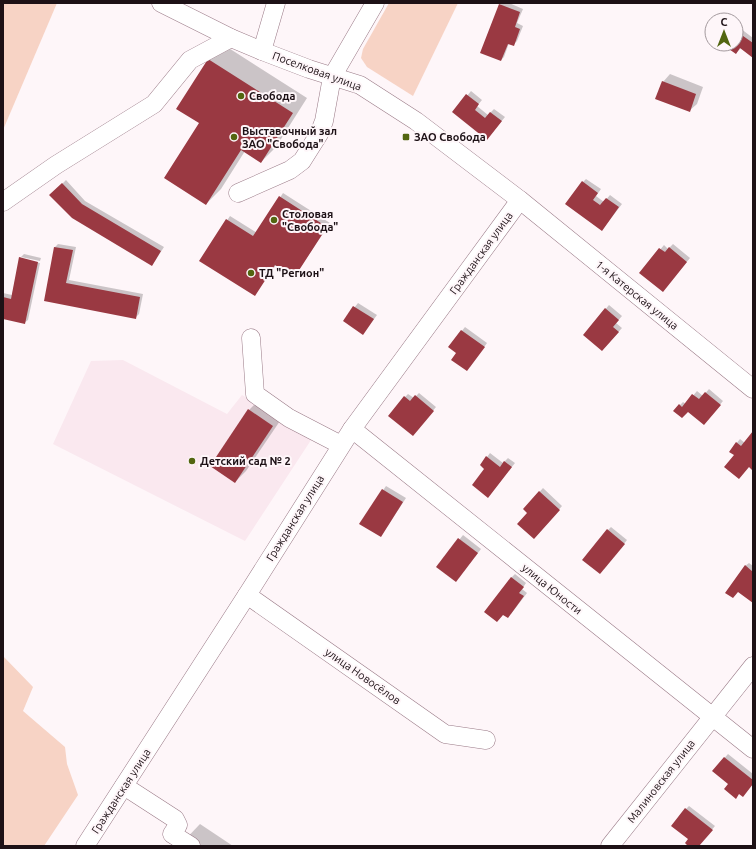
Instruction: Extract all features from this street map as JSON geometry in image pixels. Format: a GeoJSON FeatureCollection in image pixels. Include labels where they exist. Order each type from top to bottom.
{"type":"FeatureCollection","features":[{"type":"Feature","properties":{"kind":"street"},"geometry":{"type":"LineString","coordinates":[[262,51],[276,3]]}},
{"type":"Feature","properties":{"kind":"street"},"geometry":{"type":"LineString","coordinates":[[238,193],[290,170],[302,162],[319,134],[324,121],[332,77],[375,3]]}},
{"type":"Feature","properties":{"kind":"street","name":"Поселковая улица"},"geometry":{"type":"LineString","coordinates":[[168,4],[232,38],[262,51],[309,70],[360,85],[416,121],[520,200]]}},
{"type":"Feature","properties":{"kind":"street"},"geometry":{"type":"LineString","coordinates":[[3,202],[56,165],[154,104],[190,60],[232,38]]}},
{"type":"Feature","properties":{"kind":"street","name":"1-я Катерская улица"},"geometry":{"type":"LineString","coordinates":[[520,200],[753,389]]}},
{"type":"Feature","properties":{"kind":"street","name":"Гражданская улица"},"geometry":{"type":"LineString","coordinates":[[85,846],[247,595],[341,445],[520,200]]}},
{"type":"Feature","properties":{"kind":"street"},"geometry":{"type":"LineString","coordinates":[[251,338],[255,394],[289,418],[341,445]]}},
{"type":"Feature","properties":{"kind":"street","name":"улица Юности"},"geometry":{"type":"LineString","coordinates":[[352,429],[753,749]]}},
{"type":"Feature","properties":{"kind":"street","name":"улица Новосёлов"},"geometry":{"type":"LineString","coordinates":[[247,595],[445,734],[486,740]]}},
{"type":"Feature","properties":{"kind":"street","name":"Малиновская улица"},"geometry":{"type":"LineString","coordinates":[[610,846],[753,666]]}},
{"type":"Feature","properties":{"kind":"street"},"geometry":{"type":"LineString","coordinates":[[124,786],[175,819],[178,825],[169,840],[191,846]]}},
{"type":"Feature","properties":{"kind":"shaded area"},"geometry":{"type":"Polygon","coordinates":[[[3,3],[57,3],[3,130],[3,3]]]}},
{"type":"Feature","properties":{"kind":"shaded area"},"geometry":{"type":"Polygon","coordinates":[[[389,3],[458,3],[413,96],[367,67],[361,58],[363,49],[389,3]]]}},
{"type":"Feature","properties":{"kind":"shaded area","name":"Детский сад № 2"},"geometry":{"type":"Polygon","coordinates":[[[123,360],[227,414],[242,395],[313,437],[245,541],[53,444],[91,361],[123,360]]]}},
{"type":"Feature","properties":{"kind":"shaded area"},"geometry":{"type":"Polygon","coordinates":[[[3,656],[33,687],[23,711],[65,747],[67,764],[78,795],[44,846],[3,846],[3,656]]]}},
{"type":"Feature","properties":{"kind":"building"},"geometry":{"type":"Polygon","coordinates":[[[499,4],[520,12],[515,27],[520,29],[514,46],[508,44],[501,61],[480,53],[499,4]]]}},
{"type":"Feature","properties":{"kind":"building"},"geometry":{"type":"Polygon","coordinates":[[[744,37],[753,43],[753,58],[744,51],[744,37]]]}},
{"type":"Feature","properties":{"kind":"building","name":"Выставочный зал ЗАО \"Свобода\""},"geometry":{"type":"Polygon","coordinates":[[[208,59],[293,113],[261,163],[241,150],[206,205],[164,178],[199,123],[176,109],[208,59]]]}},
{"type":"Feature","properties":{"kind":"building"},"geometry":{"type":"Polygon","coordinates":[[[662,81],[696,94],[690,112],[655,99],[662,81]]]}},
{"type":"Feature","properties":{"kind":"building"},"geometry":{"type":"Polygon","coordinates":[[[466,94],[479,104],[475,110],[485,118],[490,112],[502,121],[487,140],[452,112],[466,94]]]}},
{"type":"Feature","properties":{"kind":"building"},"geometry":{"type":"Polygon","coordinates":[[[582,181],[598,193],[593,200],[600,205],[606,198],[619,207],[602,231],[565,204],[582,181]]]}},
{"type":"Feature","properties":{"kind":"building"},"geometry":{"type":"Polygon","coordinates":[[[62,183],[82,204],[161,251],[152,266],[72,218],[49,195],[62,183]]]}},
{"type":"Feature","properties":{"kind":"building"},"geometry":{"type":"Polygon","coordinates":[[[279,196],[327,227],[294,278],[275,265],[255,296],[199,261],[226,219],[253,236],[279,196]]]}},
{"type":"Feature","properties":{"kind":"building"},"geometry":{"type":"Polygon","coordinates":[[[54,247],[73,250],[66,283],[140,297],[136,319],[44,301],[54,247]]]}},
{"type":"Feature","properties":{"kind":"building"},"geometry":{"type":"Polygon","coordinates":[[[669,247],[687,262],[663,292],[639,273],[659,248],[665,252],[669,247]]]}},
{"type":"Feature","properties":{"kind":"building"},"geometry":{"type":"Polygon","coordinates":[[[19,257],[38,262],[25,324],[3,319],[3,297],[11,299],[19,257]]]}},
{"type":"Feature","properties":{"kind":"building"},"geometry":{"type":"Polygon","coordinates":[[[353,306],[374,319],[363,335],[343,321],[353,306]]]}},
{"type":"Feature","properties":{"kind":"building"},"geometry":{"type":"Polygon","coordinates":[[[605,308],[619,320],[613,327],[619,332],[602,351],[583,335],[605,308]]]}},
{"type":"Feature","properties":{"kind":"building"},"geometry":{"type":"Polygon","coordinates":[[[461,330],[485,347],[467,371],[451,360],[456,353],[448,347],[461,330]]]}},
{"type":"Feature","properties":{"kind":"building"},"geometry":{"type":"Polygon","coordinates":[[[705,392],[721,405],[704,425],[688,412],[682,418],[673,411],[679,404],[682,407],[692,394],[699,399],[705,392]]]}},
{"type":"Feature","properties":{"kind":"building"},"geometry":{"type":"Polygon","coordinates":[[[415,395],[434,411],[413,436],[388,416],[404,396],[410,401],[415,395]]]}},
{"type":"Feature","properties":{"kind":"building"},"geometry":{"type":"Polygon","coordinates":[[[248,409],[273,426],[235,483],[210,466],[248,409]]]}},
{"type":"Feature","properties":{"kind":"building"},"geometry":{"type":"Polygon","coordinates":[[[753,431],[753,471],[749,467],[739,479],[724,467],[734,455],[729,452],[736,442],[741,446],[753,431]]]}},
{"type":"Feature","properties":{"kind":"building"},"geometry":{"type":"Polygon","coordinates":[[[486,456],[500,467],[504,461],[512,467],[488,498],[472,485],[484,469],[480,465],[486,456]]]}},
{"type":"Feature","properties":{"kind":"building"},"geometry":{"type":"Polygon","coordinates":[[[382,489],[403,502],[381,537],[359,524],[382,489]]]}},
{"type":"Feature","properties":{"kind":"building"},"geometry":{"type":"Polygon","coordinates":[[[539,491],[560,510],[534,539],[517,524],[527,513],[523,509],[539,491]]]}},
{"type":"Feature","properties":{"kind":"building"},"geometry":{"type":"Polygon","coordinates":[[[607,529],[625,544],[600,574],[582,560],[607,529]]]}},
{"type":"Feature","properties":{"kind":"building"},"geometry":{"type":"Polygon","coordinates":[[[458,538],[478,553],[456,582],[436,567],[458,538]]]}},
{"type":"Feature","properties":{"kind":"building"},"geometry":{"type":"Polygon","coordinates":[[[745,565],[753,572],[753,603],[738,592],[733,598],[725,593],[745,565]]]}},
{"type":"Feature","properties":{"kind":"building"},"geometry":{"type":"Polygon","coordinates":[[[511,577],[524,587],[519,593],[524,596],[508,618],[503,615],[497,622],[484,612],[511,577]]]}},
{"type":"Feature","properties":{"kind":"building"},"geometry":{"type":"Polygon","coordinates":[[[724,757],[753,780],[753,784],[743,797],[739,794],[736,799],[724,789],[728,784],[712,771],[724,757]]]}},
{"type":"Feature","properties":{"kind":"building"},"geometry":{"type":"Polygon","coordinates":[[[685,808],[713,830],[699,846],[688,846],[685,843],[688,839],[671,826],[685,808]]]}},
{"type":"Feature","properties":{"kind":"place","name":"Свобода"},"geometry":{"type":"Point","coordinates":[241,96]}},
{"type":"Feature","properties":{"kind":"place","name":"Выставочный зал ЗАО \"Свобода\""},"geometry":{"type":"Point","coordinates":[234,137]}},
{"type":"Feature","properties":{"kind":"place","name":"ЗАО Свобода"},"geometry":{"type":"Point","coordinates":[406,137]}},
{"type":"Feature","properties":{"kind":"place","name":"Столовая \"Свобода\""},"geometry":{"type":"Point","coordinates":[274,220]}},
{"type":"Feature","properties":{"kind":"place","name":"ТД \"Регион\""},"geometry":{"type":"Point","coordinates":[251,273]}},
{"type":"Feature","properties":{"kind":"place","name":"Детский сад № 2"},"geometry":{"type":"Point","coordinates":[192,461]}}]}
